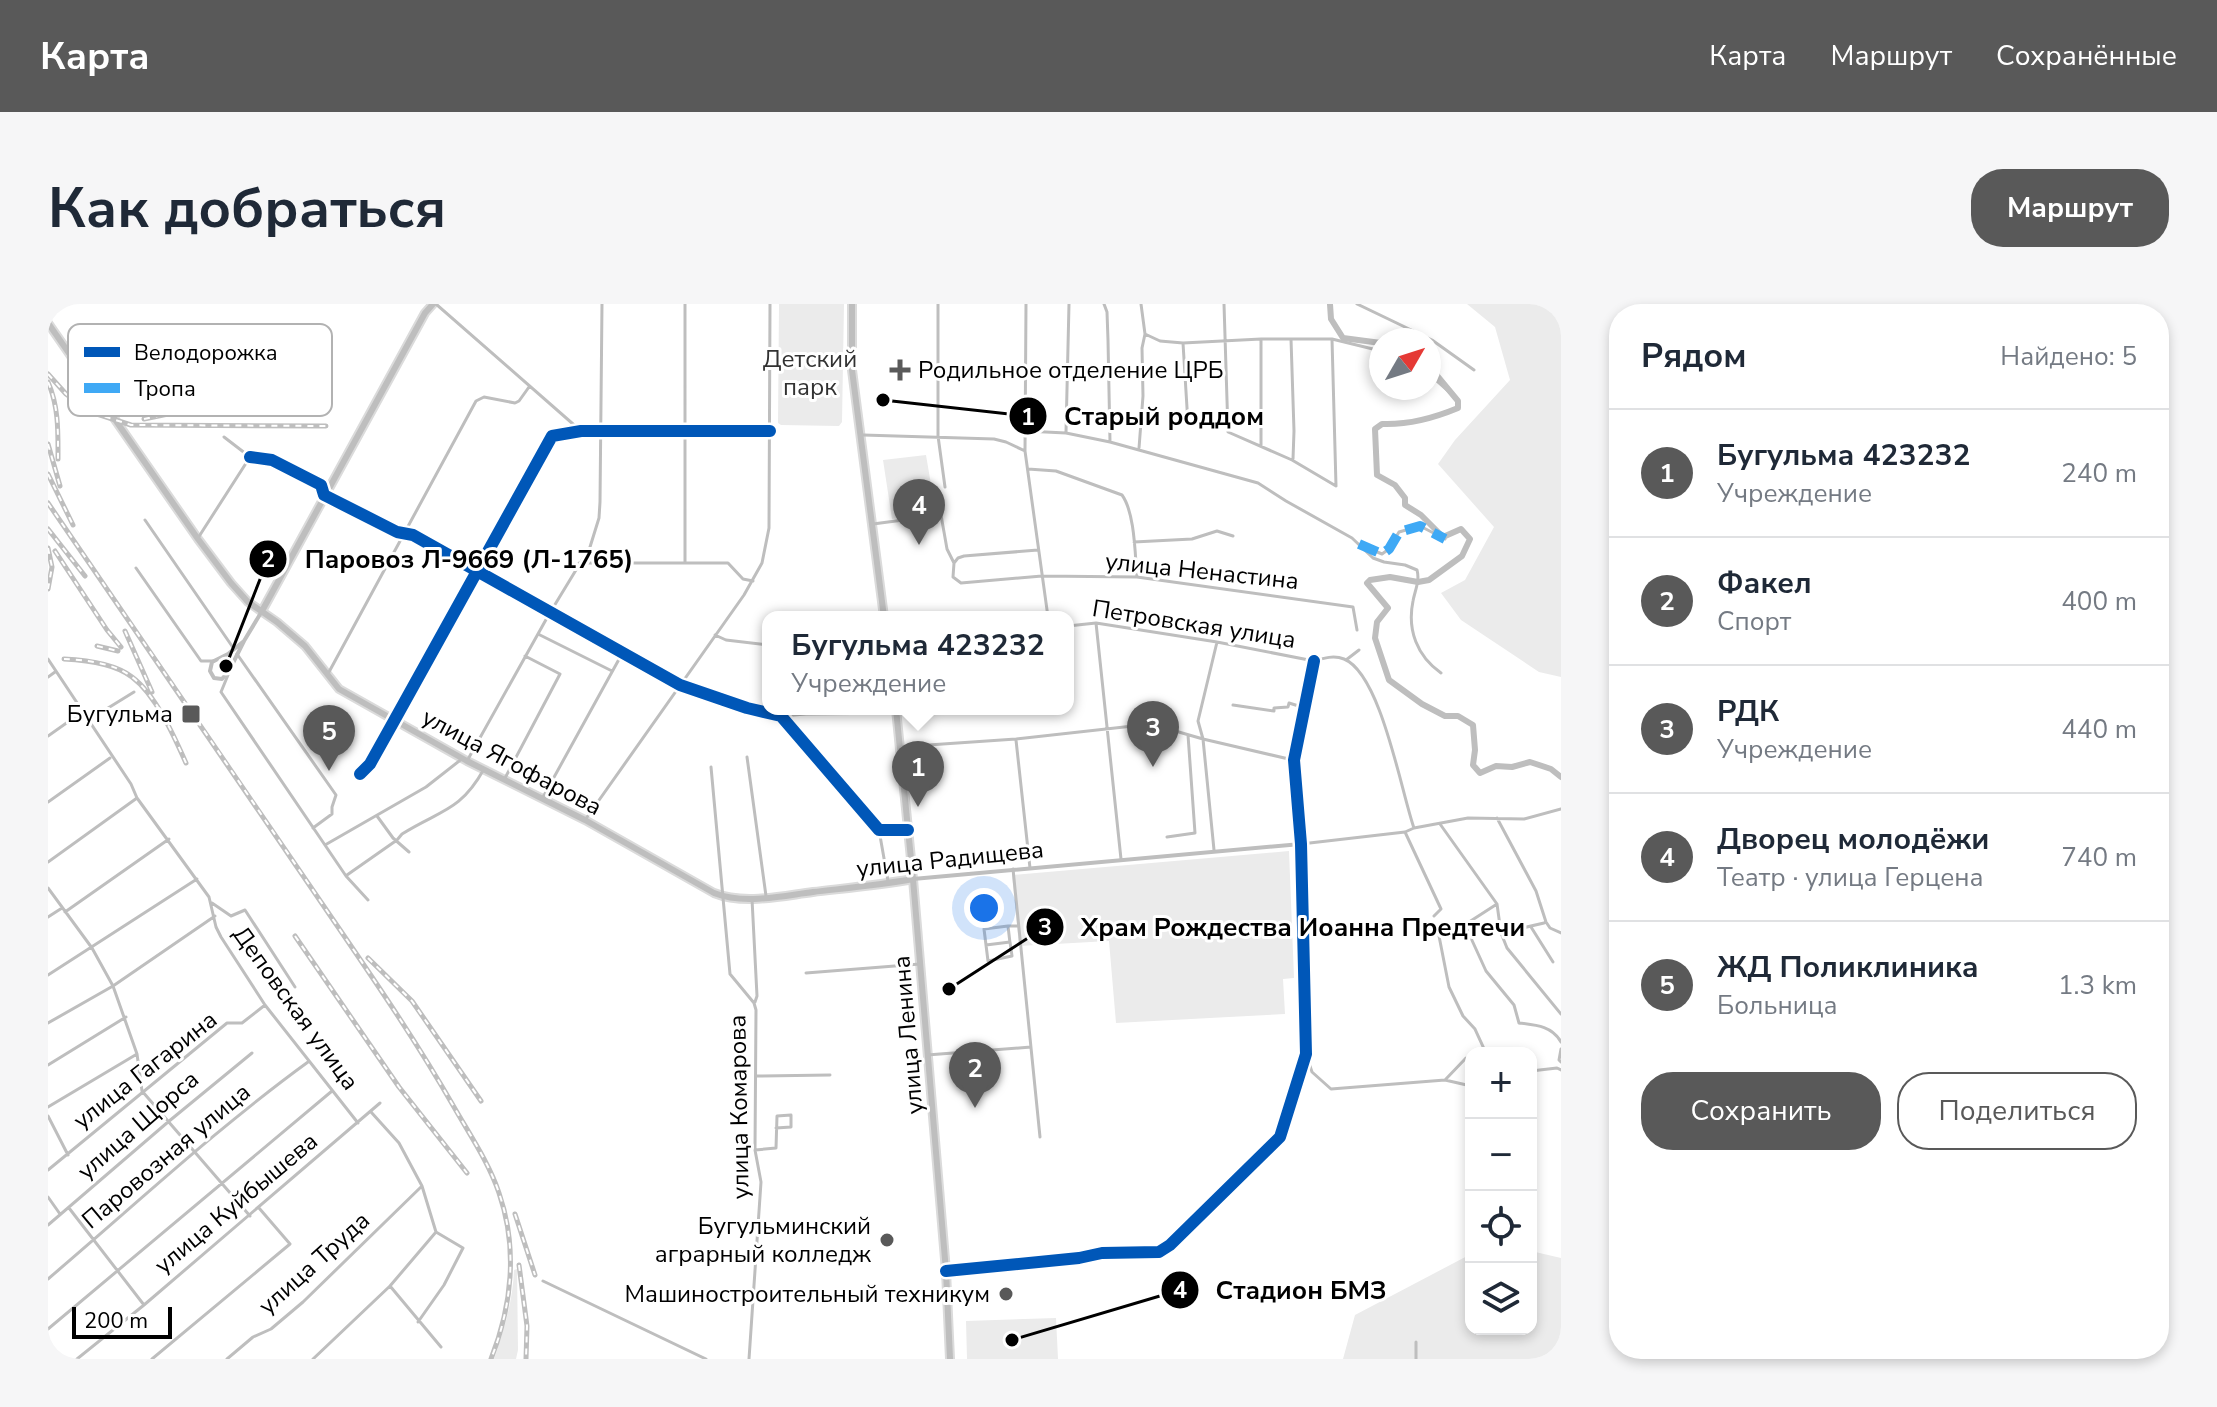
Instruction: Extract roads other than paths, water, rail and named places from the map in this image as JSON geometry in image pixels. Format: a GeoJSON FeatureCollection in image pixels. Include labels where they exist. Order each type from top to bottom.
{"type":"FeatureCollection","features":[{"type":"Feature","properties":{"kind":"main road"},"geometry":{"type":"LineString","coordinates":[[262,611],[432,304]]}},
{"type":"Feature","properties":{"kind":"main road"},"geometry":{"type":"LineString","coordinates":[[852,304],[852,370],[883,611]]}},
{"type":"Feature","properties":{"kind":"main road","name":"улица Ягофарова"},"geometry":{"type":"LineString","coordinates":[[48,323],[68,352]]}},
{"type":"Feature","properties":{"kind":"main road","name":"улица Ягофарова"},"geometry":{"type":"LineString","coordinates":[[113,416],[239,593],[305,646],[339,689],[618,839]]}},
{"type":"Feature","properties":{"kind":"main road","name":"улица Ленина"},"geometry":{"type":"LineString","coordinates":[[896,715],[946,1271],[950,1359]]}},
{"type":"Feature","properties":{"kind":"main road","name":"улица Радищева"},"geometry":{"type":"LineString","coordinates":[[618,839],[725,898],[752,899],[913,879]]}},
{"type":"Feature","properties":{"kind":"street"},"geometry":{"type":"LineString","coordinates":[[432,304],[581,431]]}},
{"type":"Feature","properties":{"kind":"street"},"geometry":{"type":"LineString","coordinates":[[325,845],[426,787],[465,759],[590,547],[599,518],[602,304]]}},
{"type":"Feature","properties":{"kind":"street"},"geometry":{"type":"LineString","coordinates":[[685,304],[685,562]]}},
{"type":"Feature","properties":{"kind":"street"},"geometry":{"type":"LineString","coordinates":[[585,820],[753,581],[762,563],[769,528],[770,304]]}},
{"type":"Feature","properties":{"kind":"street"},"geometry":{"type":"LineString","coordinates":[[938,304],[938,436],[945,487]]}},
{"type":"Feature","properties":{"kind":"street"},"geometry":{"type":"LineString","coordinates":[[1026,304],[1025,451],[1047,611]]}},
{"type":"Feature","properties":{"kind":"street"},"geometry":{"type":"LineString","coordinates":[[1066,433],[1069,304]]}},
{"type":"Feature","properties":{"kind":"street"},"geometry":{"type":"LineString","coordinates":[[1104,304],[1107,312],[1110,442]]}},
{"type":"Feature","properties":{"kind":"street"},"geometry":{"type":"LineString","coordinates":[[1139,448],[1145,334],[1141,304]]}},
{"type":"Feature","properties":{"kind":"street"},"geometry":{"type":"LineString","coordinates":[[1224,304],[1228,432],[1292,460],[1336,486],[1332,339]]}},
{"type":"Feature","properties":{"kind":"street"},"geometry":{"type":"LineString","coordinates":[[1357,304],[1432,340],[1474,370]]}},
{"type":"Feature","properties":{"kind":"street"},"geometry":{"type":"LineString","coordinates":[[1145,334],[1160,341],[1183,343],[1332,339],[1369,348]]}},
{"type":"Feature","properties":{"kind":"street"},"geometry":{"type":"LineString","coordinates":[[1261,339],[1261,446]]}},
{"type":"Feature","properties":{"kind":"street"},"geometry":{"type":"LineString","coordinates":[[1291,339],[1292,460]]}},
{"type":"Feature","properties":{"kind":"street"},"geometry":{"type":"LineString","coordinates":[[1183,343],[1188,424]]}},
{"type":"Feature","properties":{"kind":"street"},"geometry":{"type":"LineString","coordinates":[[1441,385],[1449,392]]}},
{"type":"Feature","properties":{"kind":"street"},"geometry":{"type":"LineString","coordinates":[[327,675],[476,401],[484,397],[515,403],[529,387]]}},
{"type":"Feature","properties":{"kind":"street"},"geometry":{"type":"LineString","coordinates":[[360,774],[370,764],[552,436],[581,431],[770,431]]}},
{"type":"Feature","properties":{"kind":"street"},"geometry":{"type":"LineString","coordinates":[[1025,431],[1066,433],[1139,448],[1258,483],[1352,538],[1373,558],[1417,570],[1419,578],[1413,603],[1412,632],[1425,658],[1441,673]]}},
{"type":"Feature","properties":{"kind":"street"},"geometry":{"type":"LineString","coordinates":[[859,435],[994,439],[1025,451]]}},
{"type":"Feature","properties":{"kind":"street"},"geometry":{"type":"LineString","coordinates":[[224,437],[250,457],[272,460],[321,485],[324,495],[397,532],[408,533],[680,685],[762,712]]}},
{"type":"Feature","properties":{"kind":"street"},"geometry":{"type":"LineString","coordinates":[[198,539],[250,457]]}},
{"type":"Feature","properties":{"kind":"street"},"geometry":{"type":"LineString","coordinates":[[1028,469],[1056,471],[1122,495],[1127,503],[1137,577]]}},
{"type":"Feature","properties":{"kind":"street"},"geometry":{"type":"LineString","coordinates":[[873,524],[941,515],[947,549],[954,563],[964,556],[1038,550]]}},
{"type":"Feature","properties":{"kind":"street"},"geometry":{"type":"LineString","coordinates":[[145,520],[336,795],[332,814],[313,828]]}},
{"type":"Feature","properties":{"kind":"street"},"geometry":{"type":"LineString","coordinates":[[1359,544],[1382,554],[1389,549],[1399,532],[1420,526],[1445,539]]}},
{"type":"Feature","properties":{"kind":"street"},"geometry":{"type":"LineString","coordinates":[[1134,542],[1192,539],[1217,531],[1233,536]]}},
{"type":"Feature","properties":{"kind":"street"},"geometry":{"type":"LineString","coordinates":[[579,563],[728,563],[743,579],[753,581]]}},
{"type":"Feature","properties":{"kind":"street","name":"улица Ненастина"},"geometry":{"type":"LineString","coordinates":[[954,563],[953,577],[961,583],[1042,576],[1137,577],[1353,607],[1357,630]]}},
{"type":"Feature","properties":{"kind":"street"},"geometry":{"type":"LineString","coordinates":[[136,568],[201,661],[214,661],[236,651]]}},
{"type":"Feature","properties":{"kind":"street"},"geometry":{"type":"LineString","coordinates":[[262,611],[236,651],[221,692],[346,876],[368,900]]}},
{"type":"Feature","properties":{"kind":"street"},"geometry":{"type":"LineString","coordinates":[[1096,623],[1121,859]]}},
{"type":"Feature","properties":{"kind":"street","name":"Петровская улица"},"geometry":{"type":"LineString","coordinates":[[1074,625],[1096,623],[1314,661],[1328,657],[1346,660]]}},
{"type":"Feature","properties":{"kind":"street"},"geometry":{"type":"LineString","coordinates":[[538,634],[612,671]]}},
{"type":"Feature","properties":{"kind":"street"},"geometry":{"type":"LineString","coordinates":[[715,635],[726,640],[762,644]]}},
{"type":"Feature","properties":{"kind":"street"},"geometry":{"type":"LineString","coordinates":[[1214,850],[1203,739],[1198,721],[1217,642]]}},
{"type":"Feature","properties":{"kind":"street"},"geometry":{"type":"LineString","coordinates":[[1359,650],[1346,660],[1360,673],[1374,696],[1386,727],[1414,828]]}},
{"type":"Feature","properties":{"kind":"street"},"geometry":{"type":"LineString","coordinates":[[542,799],[623,652]]}},
{"type":"Feature","properties":{"kind":"street"},"geometry":{"type":"LineString","coordinates":[[504,780],[560,674],[525,656]]}},
{"type":"Feature","properties":{"kind":"street","name":"Деповская улица"},"geometry":{"type":"LineString","coordinates":[[48,659],[131,784],[137,798],[197,879],[212,903],[221,937],[265,1005],[358,1123]]}},
{"type":"Feature","properties":{"kind":"street"},"geometry":{"type":"LineString","coordinates":[[214,661],[210,670],[214,678],[222,679],[229,671]]}},
{"type":"Feature","properties":{"kind":"street"},"geometry":{"type":"LineString","coordinates":[[1314,661],[1294,760],[1301,844],[1306,1054],[1312,1072],[1331,1089],[1445,1080],[1465,1085]]}},
{"type":"Feature","properties":{"kind":"street"},"geometry":{"type":"LineString","coordinates":[[48,677],[55,672]]}},
{"type":"Feature","properties":{"kind":"street"},"geometry":{"type":"LineString","coordinates":[[87,721],[134,692]]}},
{"type":"Feature","properties":{"kind":"street"},"geometry":{"type":"LineString","coordinates":[[1233,705],[1274,711],[1274,708],[1288,707],[1289,703],[1305,708]]}},
{"type":"Feature","properties":{"kind":"street"},"geometry":{"type":"LineString","coordinates":[[48,736],[82,712]]}},
{"type":"Feature","properties":{"kind":"street"},"geometry":{"type":"LineString","coordinates":[[777,715],[794,715]]}},
{"type":"Feature","properties":{"kind":"street"},"geometry":{"type":"LineString","coordinates":[[781,716],[879,830],[888,884]]}},
{"type":"Feature","properties":{"kind":"street"},"geometry":{"type":"LineString","coordinates":[[899,747],[1016,739],[1151,724],[1294,760]]}},
{"type":"Feature","properties":{"kind":"street"},"geometry":{"type":"LineString","coordinates":[[1167,837],[1195,833],[1188,735]]}},
{"type":"Feature","properties":{"kind":"street"},"geometry":{"type":"LineString","coordinates":[[1016,739],[1030,868]]}},
{"type":"Feature","properties":{"kind":"street"},"geometry":{"type":"LineString","coordinates":[[747,757],[766,897]]}},
{"type":"Feature","properties":{"kind":"street"},"geometry":{"type":"LineString","coordinates":[[48,802],[112,758]]}},
{"type":"Feature","properties":{"kind":"street","name":"улица Комарова"},"geometry":{"type":"LineString","coordinates":[[711,767],[730,974],[754,1003],[756,1010],[755,1150],[761,1182],[749,1359]]}},
{"type":"Feature","properties":{"kind":"street"},"geometry":{"type":"LineString","coordinates":[[346,876],[411,828],[454,806],[473,789],[484,769]]}},
{"type":"Feature","properties":{"kind":"street"},"geometry":{"type":"LineString","coordinates":[[48,862],[137,798]]}},
{"type":"Feature","properties":{"kind":"street"},"geometry":{"type":"LineString","coordinates":[[1301,844],[1405,832],[1468,818],[1524,819],[1561,809]]}},
{"type":"Feature","properties":{"kind":"street"},"geometry":{"type":"LineString","coordinates":[[377,816],[409,852]]}},
{"type":"Feature","properties":{"kind":"street"},"geometry":{"type":"LineString","coordinates":[[1497,818],[1536,891],[1546,922],[1550,928],[1561,933]]}},
{"type":"Feature","properties":{"kind":"street"},"geometry":{"type":"LineString","coordinates":[[1440,824],[1497,904],[1501,933],[1507,948],[1561,1014]]}},
{"type":"Feature","properties":{"kind":"street"},"geometry":{"type":"LineString","coordinates":[[879,830],[908,830]]}},
{"type":"Feature","properties":{"kind":"street"},"geometry":{"type":"LineString","coordinates":[[1405,832],[1441,909],[1434,916]]}},
{"type":"Feature","properties":{"kind":"street"},"geometry":{"type":"LineString","coordinates":[[48,917],[169,839]]}},
{"type":"Feature","properties":{"kind":"street","name":"улица Радищева"},"geometry":{"type":"LineString","coordinates":[[913,879],[1301,844]]}},
{"type":"Feature","properties":{"kind":"street"},"geometry":{"type":"LineString","coordinates":[[1013,869],[1040,1137]]}},
{"type":"Feature","properties":{"kind":"street"},"geometry":{"type":"LineString","coordinates":[[48,975],[197,879]]}},
{"type":"Feature","properties":{"kind":"street"},"geometry":{"type":"LineString","coordinates":[[48,888],[92,948],[113,986],[137,1054],[142,1091],[250,1216]]}},
{"type":"Feature","properties":{"kind":"street"},"geometry":{"type":"LineString","coordinates":[[752,899],[757,996],[754,1003]]}},
{"type":"Feature","properties":{"kind":"street"},"geometry":{"type":"LineString","coordinates":[[212,903],[231,916],[245,910],[295,987]]}},
{"type":"Feature","properties":{"kind":"street"},"geometry":{"type":"LineString","coordinates":[[1483,1047],[1449,987],[1439,936],[1452,933],[1497,904]]}},
{"type":"Feature","properties":{"kind":"street"},"geometry":{"type":"LineString","coordinates":[[48,1023],[113,986],[215,916]]}},
{"type":"Feature","properties":{"kind":"street"},"geometry":{"type":"LineString","coordinates":[[1501,933],[1546,922]]}},
{"type":"Feature","properties":{"kind":"street"},"geometry":{"type":"LineString","coordinates":[[1465,925],[1486,971],[1514,1005],[1519,1023],[1553,1031],[1561,1042]]}},
{"type":"Feature","properties":{"kind":"street"},"geometry":{"type":"LineString","coordinates":[[1008,926],[1012,956]]}},
{"type":"Feature","properties":{"kind":"street"},"geometry":{"type":"LineString","coordinates":[[1019,926],[984,929],[988,961],[1022,955]]}},
{"type":"Feature","properties":{"kind":"street"},"geometry":{"type":"LineString","coordinates":[[1531,927],[1553,962]]}},
{"type":"Feature","properties":{"kind":"street"},"geometry":{"type":"LineString","coordinates":[[986,945],[1010,942]]}},
{"type":"Feature","properties":{"kind":"street"},"geometry":{"type":"LineString","coordinates":[[806,973],[920,964]]}},
{"type":"Feature","properties":{"kind":"street","name":"улица Гагарина"},"geometry":{"type":"LineString","coordinates":[[48,1170],[227,1023],[242,1023],[265,1005]]}},
{"type":"Feature","properties":{"kind":"street"},"geometry":{"type":"LineString","coordinates":[[48,1065],[126,1017]]}},
{"type":"Feature","properties":{"kind":"street"},"geometry":{"type":"LineString","coordinates":[[927,1055],[1032,1047]]}},
{"type":"Feature","properties":{"kind":"street"},"geometry":{"type":"LineString","coordinates":[[1561,1049],[1561,1062]]}},
{"type":"Feature","properties":{"kind":"street","name":"улица Щорса"},"geometry":{"type":"LineString","coordinates":[[48,1225],[252,1053]]}},
{"type":"Feature","properties":{"kind":"street"},"geometry":{"type":"LineString","coordinates":[[48,1107],[137,1054]]}},
{"type":"Feature","properties":{"kind":"street"},"geometry":{"type":"LineString","coordinates":[[946,1271],[1102,1253],[1159,1252],[1170,1245],[1280,1137],[1306,1054]]}},
{"type":"Feature","properties":{"kind":"street"},"geometry":{"type":"LineString","coordinates":[[1445,1080],[1465,1059]]}},
{"type":"Feature","properties":{"kind":"street","name":"Паровозная улица"},"geometry":{"type":"LineString","coordinates":[[48,1279],[195,1153],[308,1062]]}},
{"type":"Feature","properties":{"kind":"street"},"geometry":{"type":"LineString","coordinates":[[1537,1070],[1561,1070]]}},
{"type":"Feature","properties":{"kind":"street"},"geometry":{"type":"LineString","coordinates":[[756,1076],[830,1075]]}},
{"type":"Feature","properties":{"kind":"street"},"geometry":{"type":"LineString","coordinates":[[48,1329],[332,1091]]}},
{"type":"Feature","properties":{"kind":"street","name":"улица Куйбышева"},"geometry":{"type":"LineString","coordinates":[[77,1359],[250,1216],[380,1103]]}},
{"type":"Feature","properties":{"kind":"street","name":"Деповская улица"},"geometry":{"type":"LineString","coordinates":[[371,1112],[399,1143],[422,1186],[436,1232]]}},
{"type":"Feature","properties":{"kind":"street"},"geometry":{"type":"LineString","coordinates":[[755,1150],[776,1148],[776,1128],[777,1116],[791,1115],[791,1127],[776,1128]]}},
{"type":"Feature","properties":{"kind":"street"},"geometry":{"type":"LineString","coordinates":[[48,1116],[68,1155]]}},
{"type":"Feature","properties":{"kind":"street","name":"улица Труда"},"geometry":{"type":"LineString","coordinates":[[227,1359],[303,1302],[422,1186]]}},
{"type":"Feature","properties":{"kind":"street"},"geometry":{"type":"LineString","coordinates":[[48,1197],[60,1215]]}},
{"type":"Feature","properties":{"kind":"street"},"geometry":{"type":"LineString","coordinates":[[69,1208],[144,1305]]}},
{"type":"Feature","properties":{"kind":"street"},"geometry":{"type":"LineString","coordinates":[[154,1358],[290,1244],[259,1208]]}},
{"type":"Feature","properties":{"kind":"street"},"geometry":{"type":"LineString","coordinates":[[313,1359],[390,1286],[436,1232],[463,1248],[444,1285],[418,1322]]}},
{"type":"Feature","properties":{"kind":"street"},"geometry":{"type":"LineString","coordinates":[[543,1281],[706,1359]]}},
{"type":"Feature","properties":{"kind":"street"},"geometry":{"type":"LineString","coordinates":[[390,1286],[441,1347]]}},
{"type":"Feature","properties":{"kind":"street"},"geometry":{"type":"LineString","coordinates":[[1416,1342],[1416,1359]]}},
{"type":"Feature","properties":{"kind":"waterway","name":"Бугульма"},"geometry":{"type":"LineString","coordinates":[[1330,304],[1331,319],[1343,338],[1369,341]]}},
{"type":"Feature","properties":{"kind":"waterway","name":"Бугульма"},"geometry":{"type":"LineString","coordinates":[[1441,380],[1458,401],[1458,408],[1421,420],[1382,424],[1375,429],[1377,475],[1395,485],[1405,498],[1405,505],[1421,515],[1443,537],[1461,529],[1470,539],[1462,556],[1429,580],[1418,582],[1390,577],[1367,583],[1388,608],[1377,622],[1375,638],[1389,680],[1422,704],[1445,716],[1458,716],[1473,725],[1473,765],[1480,773],[1496,766],[1512,767],[1530,762],[1551,769],[1561,777]]}},
{"type":"Feature","properties":{"kind":"railway"},"geometry":{"type":"LineString","coordinates":[[48,374],[68,395]]}},
{"type":"Feature","properties":{"kind":"railway"},"geometry":{"type":"LineString","coordinates":[[48,382],[56,410],[58,459]]}},
{"type":"Feature","properties":{"kind":"railway"},"geometry":{"type":"LineString","coordinates":[[103,416],[131,425],[326,426]]}},
{"type":"Feature","properties":{"kind":"railway"},"geometry":{"type":"LineString","coordinates":[[144,419],[158,416]]}},
{"type":"Feature","properties":{"kind":"railway"},"geometry":{"type":"LineString","coordinates":[[48,444],[60,486]]}},
{"type":"Feature","properties":{"kind":"railway"},"geometry":{"type":"LineString","coordinates":[[48,474],[73,525]]}},
{"type":"Feature","properties":{"kind":"railway"},"geometry":{"type":"LineString","coordinates":[[48,503],[382,992],[485,1160],[505,1214],[510,1256],[508,1298],[491,1359]]}},
{"type":"Feature","properties":{"kind":"railway"},"geometry":{"type":"LineString","coordinates":[[48,529],[85,576]]}},
{"type":"Feature","properties":{"kind":"railway"},"geometry":{"type":"LineString","coordinates":[[48,548],[52,567],[48,589]]}},
{"type":"Feature","properties":{"kind":"railway"},"geometry":{"type":"LineString","coordinates":[[55,551],[121,647]]}},
{"type":"Feature","properties":{"kind":"railway"},"geometry":{"type":"LineString","coordinates":[[125,631],[152,692]]}},
{"type":"Feature","properties":{"kind":"railway"},"geometry":{"type":"LineString","coordinates":[[97,646],[118,651]]}},
{"type":"Feature","properties":{"kind":"railway"},"geometry":{"type":"LineString","coordinates":[[64,659],[108,665],[132,677],[156,705],[186,763]]}},
{"type":"Feature","properties":{"kind":"railway"},"geometry":{"type":"LineString","coordinates":[[295,936],[399,1087],[467,1173]]}},
{"type":"Feature","properties":{"kind":"railway"},"geometry":{"type":"LineString","coordinates":[[368,958],[412,1001],[481,1101]]}},
{"type":"Feature","properties":{"kind":"railway"},"geometry":{"type":"LineString","coordinates":[[515,1214],[535,1275]]}},
{"type":"Feature","properties":{"kind":"railway"},"geometry":{"type":"LineString","coordinates":[[519,1265],[527,1326],[526,1359]]}},
{"type":"Feature","properties":{"kind":"place","name":"Родильное отделение ЦРБ"},"geometry":{"type":"Point","coordinates":[900,370]}},
{"type":"Feature","properties":{"kind":"place","name":"Старый роддом"},"geometry":{"type":"Point","coordinates":[883,400]}},
{"type":"Feature","properties":{"kind":"place","name":"Дворец молодёжи"},"geometry":{"type":"Point","coordinates":[919,545]}},
{"type":"Feature","properties":{"kind":"place","name":"Паровоз Л-9669 (Л-1765)"},"geometry":{"type":"Point","coordinates":[226,666]}},
{"type":"Feature","properties":{"kind":"place","name":"Бугульма"},"geometry":{"type":"Point","coordinates":[191,714]}},
{"type":"Feature","properties":{"kind":"place","name":"РДК"},"geometry":{"type":"Point","coordinates":[1153,767]}},
{"type":"Feature","properties":{"kind":"place","name":"ЖД Поликлиника"},"geometry":{"type":"Point","coordinates":[329,771]}},
{"type":"Feature","properties":{"kind":"place","name":"Бугульма 423232"},"geometry":{"type":"Point","coordinates":[918,807]}},
{"type":"Feature","properties":{"kind":"place","name":"Храм Рождества Иоанна Предтечи"},"geometry":{"type":"Point","coordinates":[949,989]}},
{"type":"Feature","properties":{"kind":"place","name":"Факел"},"geometry":{"type":"Point","coordinates":[975,1108]}},
{"type":"Feature","properties":{"kind":"place","name":"Бугульминский аграрный колледж"},"geometry":{"type":"Point","coordinates":[887,1240]}},
{"type":"Feature","properties":{"kind":"place","name":"Машиностроительный техникум"},"geometry":{"type":"Point","coordinates":[1006,1294]}},
{"type":"Feature","properties":{"kind":"place","name":"Стадион БМЗ"},"geometry":{"type":"Point","coordinates":[1012,1340]}},
{"type":"Feature","properties":{"kind":"park label","name":"Детский парк"},"geometry":{"type":"Point","coordinates":[810,373]}}]}
